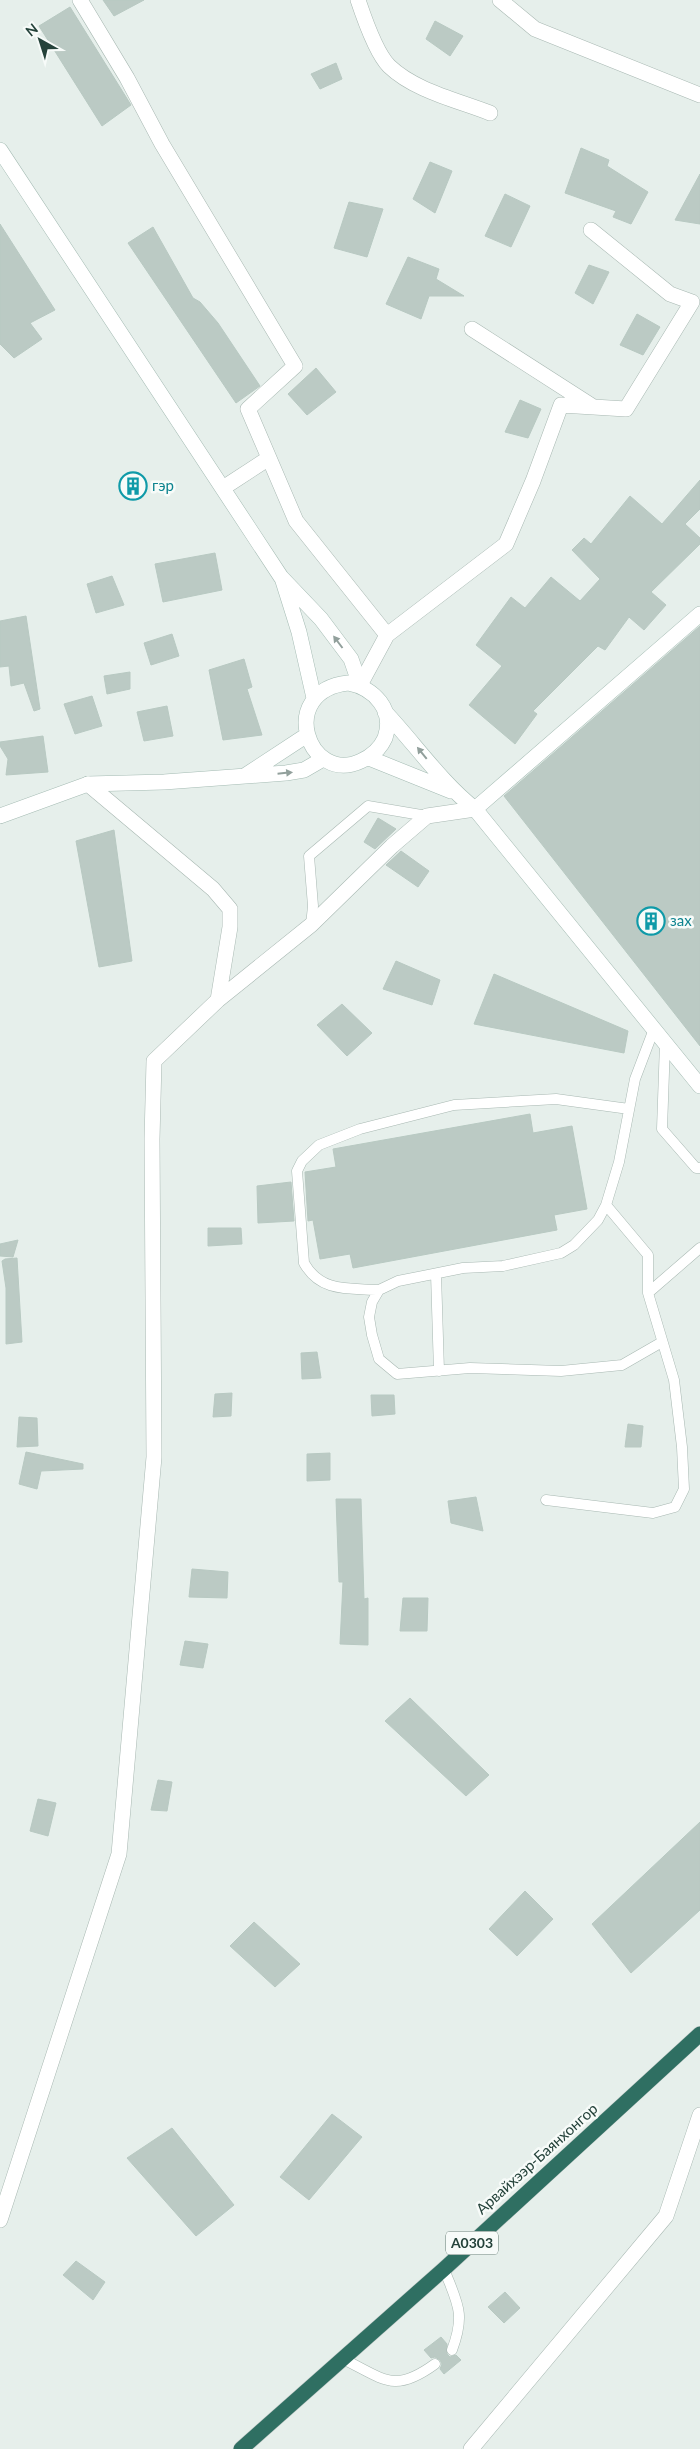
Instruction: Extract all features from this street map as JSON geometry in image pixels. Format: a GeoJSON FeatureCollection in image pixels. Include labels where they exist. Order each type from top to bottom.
{"type":"FeatureCollection","features":[{"type":"Feature","properties":{"kind":"highway","name":"Арвайхээр-Баянхонгор"},"geometry":{"type":"LineString","coordinates":[[241,2449],[444,2269],[700,2034]]}},
{"type":"Feature","properties":{"kind":"street"},"geometry":{"type":"LineString","coordinates":[[80,0],[127,78],[162,144],[295,366],[248,409],[296,521],[387,635]]}},
{"type":"Feature","properties":{"kind":"street"},"geometry":{"type":"LineString","coordinates":[[358,0],[367,26],[388,65],[414,84],[490,113]]}},
{"type":"Feature","properties":{"kind":"street"},"geometry":{"type":"LineString","coordinates":[[500,0],[535,29],[700,95]]}},
{"type":"Feature","properties":{"kind":"street"},"geometry":{"type":"LineString","coordinates":[[0,150],[281,577],[321,619],[350,658],[360,685]]}},
{"type":"Feature","properties":{"kind":"street"},"geometry":{"type":"LineString","coordinates":[[360,685],[387,635],[506,544],[533,481],[561,406],[626,409],[692,302],[670,294],[591,230]]}},
{"type":"Feature","properties":{"kind":"street"},"geometry":{"type":"LineString","coordinates":[[472,329],[593,407]]}},
{"type":"Feature","properties":{"kind":"street"},"geometry":{"type":"LineString","coordinates":[[223,488],[269,458]]}},
{"type":"Feature","properties":{"kind":"street"},"geometry":{"type":"LineString","coordinates":[[281,577],[299,632],[314,698]]}},
{"type":"Feature","properties":{"kind":"street"},"geometry":{"type":"LineString","coordinates":[[0,2220],[119,1854],[154,1457],[154,1061],[218,1000],[311,925],[392,846],[427,816],[475,809],[700,614]]}},
{"type":"Feature","properties":{"kind":"street"},"geometry":{"type":"LineString","coordinates":[[386,712],[387,725],[384,738],[378,749],[369,758],[357,763],[345,764],[323,759],[312,747],[307,735],[305,722],[308,710],[314,698],[324,690],[335,684],[348,683],[360,685],[372,692],[386,712],[453,791],[475,809],[700,1086]]}},
{"type":"Feature","properties":{"kind":"street"},"geometry":{"type":"LineString","coordinates":[[245,775],[307,735]]}},
{"type":"Feature","properties":{"kind":"street"},"geometry":{"type":"LineString","coordinates":[[369,758],[453,791]]}},
{"type":"Feature","properties":{"kind":"street"},"geometry":{"type":"LineString","coordinates":[[0,816],[88,784],[164,782],[286,773],[304,770],[323,759]]}},
{"type":"Feature","properties":{"kind":"street"},"geometry":{"type":"LineString","coordinates":[[88,784],[213,889],[230,909],[230,927],[218,1000]]}},
{"type":"Feature","properties":{"kind":"street"},"geometry":{"type":"LineString","coordinates":[[471,2449],[666,2216],[700,2115]]}},
{"type":"Feature","properties":{"kind":"lane"},"geometry":{"type":"LineString","coordinates":[[311,925],[313,906],[309,856],[368,806],[427,816]]}},
{"type":"Feature","properties":{"kind":"lane"},"geometry":{"type":"LineString","coordinates":[[629,1109],[556,1099],[454,1105],[360,1128],[319,1145],[302,1161],[297,1171],[304,1264],[310,1275],[327,1286],[379,1290],[398,1281],[463,1268],[503,1266],[561,1253],[574,1245],[598,1220],[606,1205],[618,1162],[629,1109],[635,1079],[654,1029]]}},
{"type":"Feature","properties":{"kind":"lane"},"geometry":{"type":"LineString","coordinates":[[665,1042],[662,1129],[696,1168],[700,1168]]}},
{"type":"Feature","properties":{"kind":"lane"},"geometry":{"type":"LineString","coordinates":[[546,1500],[653,1513],[675,1507],[684,1489],[682,1447],[674,1380],[648,1294],[648,1255],[606,1205]]}},
{"type":"Feature","properties":{"kind":"lane"},"geometry":{"type":"LineString","coordinates":[[648,1294],[700,1248]]}},
{"type":"Feature","properties":{"kind":"lane"},"geometry":{"type":"LineString","coordinates":[[436,1274],[439,1371]]}},
{"type":"Feature","properties":{"kind":"lane"},"geometry":{"type":"LineString","coordinates":[[379,1290],[372,1302],[369,1317],[379,1359],[397,1374],[470,1368],[561,1371],[622,1365],[662,1342]]}},
{"type":"Feature","properties":{"kind":"lane"},"geometry":{"type":"LineString","coordinates":[[444,2269],[460,2310],[461,2321],[452,2350]]}},
{"type":"Feature","properties":{"kind":"lane"},"geometry":{"type":"LineString","coordinates":[[343,2359],[390,2382],[403,2382],[435,2364]]}},
{"type":"Feature","properties":{"kind":"building"},"geometry":{"type":"Polygon","coordinates":[[[103,0],[144,0],[114,16],[103,0]]]}},
{"type":"Feature","properties":{"kind":"building"},"geometry":{"type":"Polygon","coordinates":[[[70,7],[131,105],[102,126],[39,26],[70,7]]]}},
{"type":"Feature","properties":{"kind":"building"},"geometry":{"type":"Polygon","coordinates":[[[435,21],[463,36],[450,56],[426,39],[435,21]]]}},
{"type":"Feature","properties":{"kind":"building"},"geometry":{"type":"Polygon","coordinates":[[[336,63],[342,79],[320,89],[311,74],[336,63]]]}},
{"type":"Feature","properties":{"kind":"building"},"geometry":{"type":"Polygon","coordinates":[[[581,148],[609,160],[607,166],[648,192],[631,224],[613,217],[616,211],[565,193],[581,148]]]}},
{"type":"Feature","properties":{"kind":"building"},"geometry":{"type":"Polygon","coordinates":[[[430,162],[452,171],[435,213],[413,199],[430,162]]]}},
{"type":"Feature","properties":{"kind":"building"},"geometry":{"type":"Polygon","coordinates":[[[700,174],[700,224],[675,220],[700,174]]]}},
{"type":"Feature","properties":{"kind":"building"},"geometry":{"type":"Polygon","coordinates":[[[505,194],[530,206],[511,247],[485,236],[505,194]]]}},
{"type":"Feature","properties":{"kind":"building"},"geometry":{"type":"Polygon","coordinates":[[[349,202],[383,209],[367,257],[334,248],[349,202]]]}},
{"type":"Feature","properties":{"kind":"building"},"geometry":{"type":"Polygon","coordinates":[[[0,224],[55,310],[30,323],[42,339],[14,358],[0,344],[0,224]]]}},
{"type":"Feature","properties":{"kind":"building"},"geometry":{"type":"Polygon","coordinates":[[[153,227],[193,298],[200,302],[218,323],[260,386],[236,403],[128,243],[153,227]]]}},
{"type":"Feature","properties":{"kind":"building"},"geometry":{"type":"Polygon","coordinates":[[[408,257],[439,269],[436,279],[464,296],[429,296],[421,319],[386,304],[408,257]]]}},
{"type":"Feature","properties":{"kind":"building"},"geometry":{"type":"Polygon","coordinates":[[[589,265],[609,272],[593,304],[575,293],[589,265]]]}},
{"type":"Feature","properties":{"kind":"building"},"geometry":{"type":"Polygon","coordinates":[[[637,314],[660,327],[643,355],[620,345],[637,314]]]}},
{"type":"Feature","properties":{"kind":"building"},"geometry":{"type":"Polygon","coordinates":[[[316,368],[336,392],[307,415],[288,394],[316,368]]]}},
{"type":"Feature","properties":{"kind":"building"},"geometry":{"type":"Polygon","coordinates":[[[520,400],[541,409],[528,438],[505,432],[520,400]]]}},
{"type":"Feature","properties":{"kind":"building"},"geometry":{"type":"Polygon","coordinates":[[[700,480],[700,509],[685,524],[700,538],[700,544],[651,592],[666,605],[644,630],[629,617],[605,650],[598,646],[533,711],[537,714],[515,744],[469,705],[502,666],[476,645],[511,597],[525,608],[551,577],[580,601],[600,579],[572,550],[584,538],[591,544],[630,496],[662,524],[700,480]]]}},
{"type":"Feature","properties":{"kind":"building"},"geometry":{"type":"Polygon","coordinates":[[[215,553],[222,590],[163,602],[155,564],[215,553]]]}},
{"type":"Feature","properties":{"kind":"building"},"geometry":{"type":"Polygon","coordinates":[[[112,576],[124,605],[96,613],[87,584],[112,576]]]}},
{"type":"Feature","properties":{"kind":"building"},"geometry":{"type":"Polygon","coordinates":[[[26,616],[40,709],[34,711],[24,683],[11,686],[9,666],[0,667],[0,621],[26,616]]]}},
{"type":"Feature","properties":{"kind":"building","name":"зах"},"geometry":{"type":"Polygon","coordinates":[[[700,626],[700,1046],[504,796],[700,626]]]}},
{"type":"Feature","properties":{"kind":"building"},"geometry":{"type":"Polygon","coordinates":[[[172,634],[179,656],[151,665],[144,643],[172,634]]]}},
{"type":"Feature","properties":{"kind":"building"},"geometry":{"type":"Polygon","coordinates":[[[244,659],[252,687],[247,689],[262,735],[223,740],[209,670],[244,659]]]}},
{"type":"Feature","properties":{"kind":"building"},"geometry":{"type":"Polygon","coordinates":[[[130,672],[130,689],[107,694],[104,676],[130,672]]]}},
{"type":"Feature","properties":{"kind":"building"},"geometry":{"type":"Polygon","coordinates":[[[92,696],[102,726],[75,734],[64,704],[92,696]]]}},
{"type":"Feature","properties":{"kind":"building"},"geometry":{"type":"Polygon","coordinates":[[[167,706],[173,736],[144,741],[137,712],[167,706]]]}},
{"type":"Feature","properties":{"kind":"building"},"geometry":{"type":"Polygon","coordinates":[[[43,736],[48,772],[6,775],[8,759],[0,746],[0,742],[43,736]]]}},
{"type":"Feature","properties":{"kind":"building"},"geometry":{"type":"Polygon","coordinates":[[[378,818],[396,829],[375,849],[364,842],[378,818]]]}},
{"type":"Feature","properties":{"kind":"building"},"geometry":{"type":"Polygon","coordinates":[[[114,830],[132,961],[99,967],[76,841],[114,830]]]}},
{"type":"Feature","properties":{"kind":"building"},"geometry":{"type":"Polygon","coordinates":[[[401,851],[429,871],[418,887],[386,865],[401,851]]]}},
{"type":"Feature","properties":{"kind":"building"},"geometry":{"type":"Polygon","coordinates":[[[396,961],[440,980],[432,1005],[383,989],[396,961]]]}},
{"type":"Feature","properties":{"kind":"building"},"geometry":{"type":"Polygon","coordinates":[[[494,974],[628,1031],[624,1053],[474,1024],[494,974]]]}},
{"type":"Feature","properties":{"kind":"building"},"geometry":{"type":"Polygon","coordinates":[[[342,1004],[372,1033],[347,1056],[317,1025],[342,1004]]]}},
{"type":"Feature","properties":{"kind":"building"},"geometry":{"type":"Polygon","coordinates":[[[530,1114],[533,1133],[572,1126],[587,1209],[554,1215],[557,1230],[353,1268],[350,1254],[320,1259],[313,1220],[308,1221],[305,1172],[336,1167],[333,1149],[530,1114]]]}},
{"type":"Feature","properties":{"kind":"building"},"geometry":{"type":"Polygon","coordinates":[[[291,1182],[294,1221],[258,1223],[257,1186],[291,1182]]]}},
{"type":"Feature","properties":{"kind":"building"},"geometry":{"type":"Polygon","coordinates":[[[208,1228],[241,1228],[242,1244],[208,1246],[208,1228]]]}},
{"type":"Feature","properties":{"kind":"building"},"geometry":{"type":"Polygon","coordinates":[[[18,1240],[13,1257],[0,1256],[0,1244],[18,1240]]]}},
{"type":"Feature","properties":{"kind":"building"},"geometry":{"type":"Polygon","coordinates":[[[17,1258],[22,1342],[6,1344],[6,1288],[2,1261],[17,1258]]]}},
{"type":"Feature","properties":{"kind":"building"},"geometry":{"type":"Polygon","coordinates":[[[317,1352],[321,1378],[302,1379],[301,1353],[317,1352]]]}},
{"type":"Feature","properties":{"kind":"building"},"geometry":{"type":"Polygon","coordinates":[[[232,1393],[231,1416],[213,1417],[215,1394],[232,1393]]]}},
{"type":"Feature","properties":{"kind":"building"},"geometry":{"type":"Polygon","coordinates":[[[371,1395],[394,1395],[395,1414],[372,1416],[371,1395]]]}},
{"type":"Feature","properties":{"kind":"building"},"geometry":{"type":"Polygon","coordinates":[[[19,1417],[37,1418],[38,1446],[17,1447],[19,1417]]]}},
{"type":"Feature","properties":{"kind":"building"},"geometry":{"type":"Polygon","coordinates":[[[628,1424],[643,1426],[641,1447],[625,1447],[628,1424]]]}},
{"type":"Feature","properties":{"kind":"building"},"geometry":{"type":"Polygon","coordinates":[[[26,1452],[83,1464],[83,1469],[41,1471],[37,1489],[19,1484],[26,1452]]]}},
{"type":"Feature","properties":{"kind":"building"},"geometry":{"type":"Polygon","coordinates":[[[330,1453],[330,1480],[307,1481],[307,1454],[330,1453]]]}},
{"type":"Feature","properties":{"kind":"building"},"geometry":{"type":"Polygon","coordinates":[[[476,1497],[483,1531],[451,1523],[448,1501],[476,1497]]]}},
{"type":"Feature","properties":{"kind":"building"},"geometry":{"type":"Polygon","coordinates":[[[336,1499],[361,1499],[364,1599],[368,1598],[368,1645],[340,1644],[343,1582],[339,1582],[336,1499]]]}},
{"type":"Feature","properties":{"kind":"building"},"geometry":{"type":"Polygon","coordinates":[[[192,1569],[228,1572],[227,1598],[189,1597],[192,1569]]]}},
{"type":"Feature","properties":{"kind":"building"},"geometry":{"type":"Polygon","coordinates":[[[403,1598],[428,1598],[427,1631],[400,1631],[403,1598]]]}},
{"type":"Feature","properties":{"kind":"building"},"geometry":{"type":"Polygon","coordinates":[[[185,1641],[208,1644],[203,1668],[180,1665],[185,1641]]]}},
{"type":"Feature","properties":{"kind":"building"},"geometry":{"type":"Polygon","coordinates":[[[410,1698],[489,1775],[466,1796],[385,1721],[410,1698]]]}},
{"type":"Feature","properties":{"kind":"building"},"geometry":{"type":"Polygon","coordinates":[[[158,1780],[172,1782],[167,1811],[151,1810],[158,1780]]]}},
{"type":"Feature","properties":{"kind":"building"},"geometry":{"type":"Polygon","coordinates":[[[38,1799],[56,1803],[48,1836],[30,1831],[38,1799]]]}},
{"type":"Feature","properties":{"kind":"building"},"geometry":{"type":"Polygon","coordinates":[[[700,1822],[700,1910],[631,1973],[592,1924],[700,1822]]]}},
{"type":"Feature","properties":{"kind":"building"},"geometry":{"type":"Polygon","coordinates":[[[525,1891],[553,1919],[517,1956],[489,1929],[525,1891]]]}},
{"type":"Feature","properties":{"kind":"building"},"geometry":{"type":"Polygon","coordinates":[[[254,1922],[300,1964],[275,1987],[230,1946],[254,1922]]]}},
{"type":"Feature","properties":{"kind":"building"},"geometry":{"type":"Polygon","coordinates":[[[332,2114],[362,2137],[309,2200],[280,2177],[332,2114]]]}},
{"type":"Feature","properties":{"kind":"building"},"geometry":{"type":"Polygon","coordinates":[[[172,2128],[234,2205],[196,2236],[127,2158],[172,2128]]]}},
{"type":"Feature","properties":{"kind":"building"},"geometry":{"type":"Polygon","coordinates":[[[76,2261],[105,2282],[93,2300],[63,2275],[76,2261]]]}},
{"type":"Feature","properties":{"kind":"building"},"geometry":{"type":"Polygon","coordinates":[[[505,2292],[520,2308],[504,2323],[488,2307],[505,2292]]]}},
{"type":"Feature","properties":{"kind":"building"},"geometry":{"type":"Polygon","coordinates":[[[441,2337],[447,2344],[447,2354],[450,2357],[456,2355],[461,2360],[444,2374],[440,2369],[442,2364],[440,2360],[435,2357],[431,2358],[424,2350],[441,2337]]]}},
{"type":"Feature","properties":{"kind":"place","name":"гэр"},"geometry":{"type":"Point","coordinates":[133,486]}},
{"type":"Feature","properties":{"kind":"place","name":"зах"},"geometry":{"type":"Point","coordinates":[651,921]}}]}
